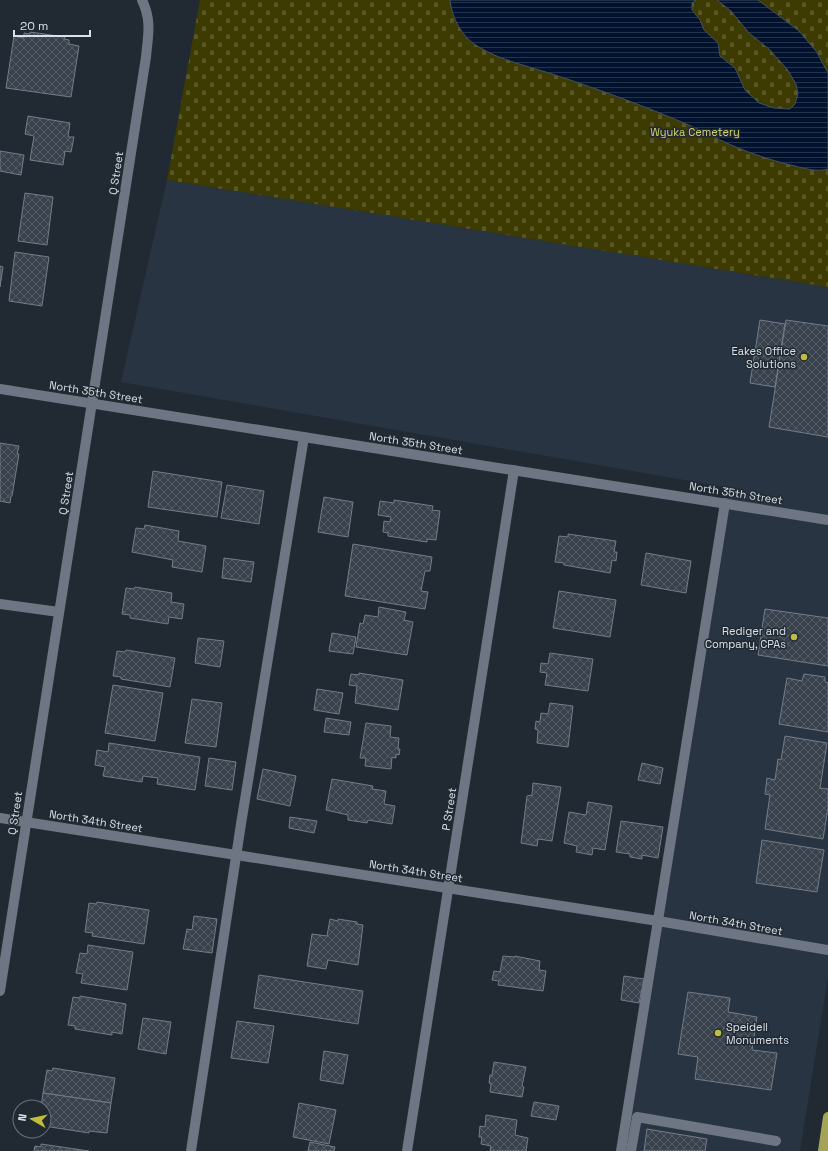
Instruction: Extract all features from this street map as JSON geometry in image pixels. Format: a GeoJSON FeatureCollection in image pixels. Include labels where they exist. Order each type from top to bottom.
{"type":"FeatureCollection","features":[{"type":"Feature","properties":{"kind":"main road"},"geometry":{"type":"LineString","coordinates":[[823,1151],[828,1117]]}},
{"type":"Feature","properties":{"kind":"street","name":"Q Street"},"geometry":{"type":"LineString","coordinates":[[0,991],[146,57],[149,25],[148,12],[142,0]]}},
{"type":"Feature","properties":{"kind":"street","name":"North 35th Street"},"geometry":{"type":"LineString","coordinates":[[0,389],[828,520]]}},
{"type":"Feature","properties":{"kind":"street"},"geometry":{"type":"LineString","coordinates":[[191,1151],[236,854],[304,437]]}},
{"type":"Feature","properties":{"kind":"street","name":"P Street"},"geometry":{"type":"LineString","coordinates":[[407,1151],[514,470]]}},
{"type":"Feature","properties":{"kind":"street"},"geometry":{"type":"LineString","coordinates":[[621,1151],[725,503]]}},
{"type":"Feature","properties":{"kind":"street"},"geometry":{"type":"LineString","coordinates":[[0,604],[59,612]]}},
{"type":"Feature","properties":{"kind":"street","name":"North 34th Street"},"geometry":{"type":"LineString","coordinates":[[0,818],[658,921],[828,950]]}},
{"type":"Feature","properties":{"kind":"street"},"geometry":{"type":"LineString","coordinates":[[632,1151],[637,1117],[776,1141]]}},
{"type":"Feature","properties":{"kind":"shaded area"},"geometry":{"type":"Polygon","coordinates":[[[167,180],[828,287],[828,977],[800,1151],[623,1151],[730,488],[121,382],[167,180]]]}},
{"type":"Feature","properties":{"kind":"green space","name":"Wyuka Cemetery"},"geometry":{"type":"Polygon","coordinates":[[[200,0],[828,0],[828,287],[167,180],[200,0]]]}},
{"type":"Feature","properties":{"kind":"water"},"geometry":{"type":"Polygon","coordinates":[[[450,0],[696,0],[692,3],[692,10],[700,20],[704,30],[718,43],[720,56],[735,68],[745,90],[759,103],[774,108],[790,109],[795,104],[798,94],[796,84],[787,69],[769,49],[749,33],[731,11],[717,0],[758,0],[799,31],[816,51],[828,73],[828,169],[808,169],[756,155],[641,105],[487,52],[473,43],[463,33],[453,14],[450,0]]]}},
{"type":"Feature","properties":{"kind":"building"},"geometry":{"type":"Polygon","coordinates":[[[30,32],[65,37],[64,39],[69,40],[69,44],[79,46],[71,97],[6,88],[14,36],[24,38],[24,33],[30,34],[30,32]]]}},
{"type":"Feature","properties":{"kind":"building"},"geometry":{"type":"Polygon","coordinates":[[[28,116],[70,123],[68,137],[74,137],[71,152],[65,151],[63,165],[30,160],[34,136],[25,134],[28,116]]]}},
{"type":"Feature","properties":{"kind":"building"},"geometry":{"type":"Polygon","coordinates":[[[0,151],[24,155],[21,175],[0,171],[0,151]]]}},
{"type":"Feature","properties":{"kind":"building"},"geometry":{"type":"Polygon","coordinates":[[[25,193],[53,197],[47,245],[18,241],[25,193]]]}},
{"type":"Feature","properties":{"kind":"building"},"geometry":{"type":"Polygon","coordinates":[[[15,252],[49,257],[42,306],[9,301],[15,252]]]}},
{"type":"Feature","properties":{"kind":"building"},"geometry":{"type":"Polygon","coordinates":[[[0,266],[3,267],[0,287],[0,266]]]}},
{"type":"Feature","properties":{"kind":"building"},"geometry":{"type":"Polygon","coordinates":[[[760,320],[785,324],[775,387],[750,383],[760,320]]]}},
{"type":"Feature","properties":{"kind":"building","name":"Eakes Office Solutions"},"geometry":{"type":"Polygon","coordinates":[[[786,320],[828,326],[828,437],[769,427],[786,320]]]}},
{"type":"Feature","properties":{"kind":"building"},"geometry":{"type":"Polygon","coordinates":[[[0,443],[19,446],[17,454],[19,454],[10,503],[0,501],[0,443]]]}},
{"type":"Feature","properties":{"kind":"building"},"geometry":{"type":"Polygon","coordinates":[[[153,471],[222,482],[217,517],[148,507],[153,471]]]}},
{"type":"Feature","properties":{"kind":"building"},"geometry":{"type":"Polygon","coordinates":[[[227,485],[264,491],[259,524],[221,518],[227,485]]]}},
{"type":"Feature","properties":{"kind":"building"},"geometry":{"type":"Polygon","coordinates":[[[324,497],[353,502],[348,537],[318,532],[324,497]]]}},
{"type":"Feature","properties":{"kind":"building"},"geometry":{"type":"Polygon","coordinates":[[[394,500],[433,506],[432,510],[440,511],[436,540],[427,539],[427,542],[388,536],[388,533],[383,532],[384,521],[390,522],[391,517],[378,515],[380,501],[394,503],[394,500]]]}},
{"type":"Feature","properties":{"kind":"building"},"geometry":{"type":"Polygon","coordinates":[[[145,525],[179,531],[178,541],[206,546],[202,572],[172,567],[173,560],[132,552],[136,528],[144,529],[145,525]]]}},
{"type":"Feature","properties":{"kind":"building"},"geometry":{"type":"Polygon","coordinates":[[[568,534],[616,541],[614,552],[617,552],[616,561],[612,560],[610,573],[555,562],[559,536],[568,537],[568,534]]]}},
{"type":"Feature","properties":{"kind":"building"},"geometry":{"type":"Polygon","coordinates":[[[353,544],[432,557],[430,571],[425,571],[421,591],[428,592],[425,609],[345,596],[353,544]]]}},
{"type":"Feature","properties":{"kind":"building"},"geometry":{"type":"Polygon","coordinates":[[[646,553],[691,561],[686,593],[641,585],[646,553]]]}},
{"type":"Feature","properties":{"kind":"building"},"geometry":{"type":"Polygon","coordinates":[[[224,558],[254,562],[251,582],[222,578],[224,558]]]}},
{"type":"Feature","properties":{"kind":"building"},"geometry":{"type":"Polygon","coordinates":[[[135,587],[172,593],[171,602],[184,604],[182,619],[169,617],[168,624],[130,618],[130,615],[122,614],[126,588],[134,589],[135,587]]]}},
{"type":"Feature","properties":{"kind":"building"},"geometry":{"type":"Polygon","coordinates":[[[559,591],[616,600],[610,637],[553,628],[559,591]]]}},
{"type":"Feature","properties":{"kind":"building"},"geometry":{"type":"Polygon","coordinates":[[[379,607],[406,612],[404,620],[413,622],[407,655],[356,647],[360,623],[363,624],[365,615],[378,617],[379,607]]]}},
{"type":"Feature","properties":{"kind":"building","name":"Rediger and Company, CPAs"},"geometry":{"type":"Polygon","coordinates":[[[765,609],[828,618],[828,666],[758,655],[765,609]]]}},
{"type":"Feature","properties":{"kind":"building"},"geometry":{"type":"Polygon","coordinates":[[[332,633],[356,637],[353,654],[329,651],[332,633]]]}},
{"type":"Feature","properties":{"kind":"building"},"geometry":{"type":"Polygon","coordinates":[[[198,638],[224,641],[220,667],[195,663],[198,638]]]}},
{"type":"Feature","properties":{"kind":"building"},"geometry":{"type":"Polygon","coordinates":[[[126,650],[175,658],[170,687],[121,679],[121,677],[113,676],[117,651],[125,652],[126,650]]]}},
{"type":"Feature","properties":{"kind":"building"},"geometry":{"type":"Polygon","coordinates":[[[550,653],[593,659],[588,691],[545,685],[547,673],[540,672],[541,663],[548,664],[550,653]]]}},
{"type":"Feature","properties":{"kind":"building"},"geometry":{"type":"Polygon","coordinates":[[[359,673],[403,680],[398,710],[355,703],[357,686],[349,685],[351,674],[359,675],[359,673]]]}},
{"type":"Feature","properties":{"kind":"building"},"geometry":{"type":"Polygon","coordinates":[[[804,674],[825,677],[825,682],[828,683],[828,732],[779,724],[787,678],[802,681],[804,674]]]}},
{"type":"Feature","properties":{"kind":"building"},"geometry":{"type":"Polygon","coordinates":[[[113,685],[163,693],[155,741],[105,733],[113,685]]]}},
{"type":"Feature","properties":{"kind":"building"},"geometry":{"type":"Polygon","coordinates":[[[317,689],[343,693],[339,714],[314,710],[317,689]]]}},
{"type":"Feature","properties":{"kind":"building"},"geometry":{"type":"Polygon","coordinates":[[[192,699],[222,703],[216,747],[185,743],[192,699]]]}},
{"type":"Feature","properties":{"kind":"building"},"geometry":{"type":"Polygon","coordinates":[[[550,703],[573,706],[568,747],[537,743],[538,730],[535,729],[536,721],[540,722],[541,713],[548,714],[550,703]]]}},
{"type":"Feature","properties":{"kind":"building"},"geometry":{"type":"Polygon","coordinates":[[[326,718],[351,722],[349,735],[324,732],[326,718]]]}},
{"type":"Feature","properties":{"kind":"building"},"geometry":{"type":"Polygon","coordinates":[[[366,723],[391,726],[390,737],[399,738],[399,755],[396,754],[396,758],[392,757],[391,769],[365,766],[366,758],[360,758],[366,723]]]}},
{"type":"Feature","properties":{"kind":"building"},"geometry":{"type":"Polygon","coordinates":[[[785,736],[827,743],[820,788],[828,789],[828,808],[823,839],[765,829],[770,795],[765,794],[767,778],[775,780],[778,759],[781,760],[785,736]]]}},
{"type":"Feature","properties":{"kind":"building"},"geometry":{"type":"Polygon","coordinates":[[[109,743],[200,757],[195,790],[157,784],[158,778],[143,776],[142,782],[103,776],[105,767],[95,765],[97,750],[108,752],[109,743]]]}},
{"type":"Feature","properties":{"kind":"building"},"geometry":{"type":"Polygon","coordinates":[[[209,758],[236,762],[232,790],[205,786],[209,758]]]}},
{"type":"Feature","properties":{"kind":"building"},"geometry":{"type":"Polygon","coordinates":[[[642,763],[663,768],[660,784],[638,780],[642,763]]]}},
{"type":"Feature","properties":{"kind":"building"},"geometry":{"type":"Polygon","coordinates":[[[263,769],[296,776],[290,806],[257,799],[263,769]]]}},
{"type":"Feature","properties":{"kind":"building"},"geometry":{"type":"Polygon","coordinates":[[[332,779],[373,786],[372,789],[386,791],[384,804],[395,806],[392,824],[368,820],[367,823],[348,820],[348,815],[326,810],[332,779]]]}},
{"type":"Feature","properties":{"kind":"building"},"geometry":{"type":"Polygon","coordinates":[[[533,783],[561,787],[552,841],[538,839],[537,846],[521,843],[527,796],[532,795],[533,783]]]}},
{"type":"Feature","properties":{"kind":"building"},"geometry":{"type":"Polygon","coordinates":[[[588,802],[612,806],[605,850],[593,848],[592,855],[576,852],[577,846],[564,843],[569,812],[586,815],[588,802]]]}},
{"type":"Feature","properties":{"kind":"building"},"geometry":{"type":"Polygon","coordinates":[[[290,817],[317,821],[314,833],[289,828],[290,817]]]}},
{"type":"Feature","properties":{"kind":"building"},"geometry":{"type":"Polygon","coordinates":[[[621,821],[663,827],[658,858],[642,855],[642,859],[630,857],[630,854],[616,852],[621,821]]]}},
{"type":"Feature","properties":{"kind":"building"},"geometry":{"type":"Polygon","coordinates":[[[762,840],[824,850],[817,892],[756,883],[762,840]]]}},
{"type":"Feature","properties":{"kind":"building"},"geometry":{"type":"Polygon","coordinates":[[[97,902],[149,910],[144,944],[92,936],[93,933],[85,932],[89,903],[96,904],[97,902]]]}},
{"type":"Feature","properties":{"kind":"building"},"geometry":{"type":"Polygon","coordinates":[[[194,916],[217,919],[212,953],[183,949],[187,929],[192,930],[194,916]]]}},
{"type":"Feature","properties":{"kind":"building"},"geometry":{"type":"Polygon","coordinates":[[[330,919],[357,922],[357,924],[363,925],[358,965],[328,960],[326,969],[307,966],[312,934],[327,936],[330,919]]]}},
{"type":"Feature","properties":{"kind":"building"},"geometry":{"type":"Polygon","coordinates":[[[88,945],[133,952],[127,990],[81,983],[83,974],[76,973],[80,953],[87,954],[88,945]]]}},
{"type":"Feature","properties":{"kind":"building"},"geometry":{"type":"Polygon","coordinates":[[[503,956],[515,956],[540,961],[539,970],[546,971],[543,991],[498,985],[499,981],[492,980],[494,971],[500,972],[503,956]]]}},
{"type":"Feature","properties":{"kind":"building"},"geometry":{"type":"Polygon","coordinates":[[[259,975],[363,991],[358,1024],[254,1008],[259,975]]]}},
{"type":"Feature","properties":{"kind":"building"},"geometry":{"type":"Polygon","coordinates":[[[624,976],[644,979],[639,1003],[621,1000],[624,976]]]}},
{"type":"Feature","properties":{"kind":"building","name":"Speidell Monuments"},"geometry":{"type":"Polygon","coordinates":[[[688,992],[730,998],[728,1012],[757,1017],[752,1050],[777,1053],[771,1090],[695,1079],[698,1057],[678,1054],[688,992]]]}},
{"type":"Feature","properties":{"kind":"building"},"geometry":{"type":"Polygon","coordinates":[[[80,996],[126,1004],[122,1034],[112,1032],[112,1035],[75,1029],[75,1026],[68,1025],[73,997],[80,998],[80,996]]]}},
{"type":"Feature","properties":{"kind":"building"},"geometry":{"type":"Polygon","coordinates":[[[143,1018],[171,1022],[166,1054],[138,1049],[143,1018]]]}},
{"type":"Feature","properties":{"kind":"building"},"geometry":{"type":"Polygon","coordinates":[[[237,1021],[274,1026],[268,1063],[231,1058],[237,1021]]]}},
{"type":"Feature","properties":{"kind":"building"},"geometry":{"type":"Polygon","coordinates":[[[324,1051],[348,1055],[343,1084],[320,1080],[324,1051]]]}},
{"type":"Feature","properties":{"kind":"building"},"geometry":{"type":"Polygon","coordinates":[[[494,1062],[526,1067],[522,1086],[524,1087],[522,1097],[490,1092],[490,1075],[492,1075],[494,1062]]]}},
{"type":"Feature","properties":{"kind":"building"},"geometry":{"type":"Polygon","coordinates":[[[53,1068],[115,1078],[111,1103],[43,1093],[47,1070],[52,1071],[53,1068]]]}},
{"type":"Feature","properties":{"kind":"building"},"geometry":{"type":"Polygon","coordinates":[[[43,1093],[111,1103],[107,1133],[89,1131],[89,1133],[52,1127],[52,1099],[42,1099],[43,1093]]]}},
{"type":"Feature","properties":{"kind":"building"},"geometry":{"type":"Polygon","coordinates":[[[534,1102],[559,1106],[556,1120],[531,1116],[534,1102]]]}},
{"type":"Feature","properties":{"kind":"building"},"geometry":{"type":"Polygon","coordinates":[[[299,1103],[336,1110],[329,1144],[293,1137],[299,1103]]]}},
{"type":"Feature","properties":{"kind":"building"},"geometry":{"type":"Polygon","coordinates":[[[486,1115],[517,1120],[515,1135],[528,1138],[526,1151],[490,1151],[491,1146],[481,1144],[482,1137],[479,1137],[480,1126],[485,1127],[486,1115]]]}},
{"type":"Feature","properties":{"kind":"building"},"geometry":{"type":"Polygon","coordinates":[[[647,1129],[707,1139],[705,1151],[644,1151],[647,1129]]]}},
{"type":"Feature","properties":{"kind":"building"},"geometry":{"type":"Polygon","coordinates":[[[310,1142],[335,1147],[334,1151],[308,1151],[310,1142]]]}},
{"type":"Feature","properties":{"kind":"building"},"geometry":{"type":"Polygon","coordinates":[[[41,1144],[89,1151],[34,1151],[35,1146],[41,1147],[41,1144]]]}},
{"type":"Feature","properties":{"kind":"place","name":"Eakes Office Solutions"},"geometry":{"type":"Point","coordinates":[804,357]}},
{"type":"Feature","properties":{"kind":"place","name":"Rediger and Company, CPAs"},"geometry":{"type":"Point","coordinates":[794,637]}},
{"type":"Feature","properties":{"kind":"place","name":"Speidell Monuments"},"geometry":{"type":"Point","coordinates":[718,1033]}}]}
